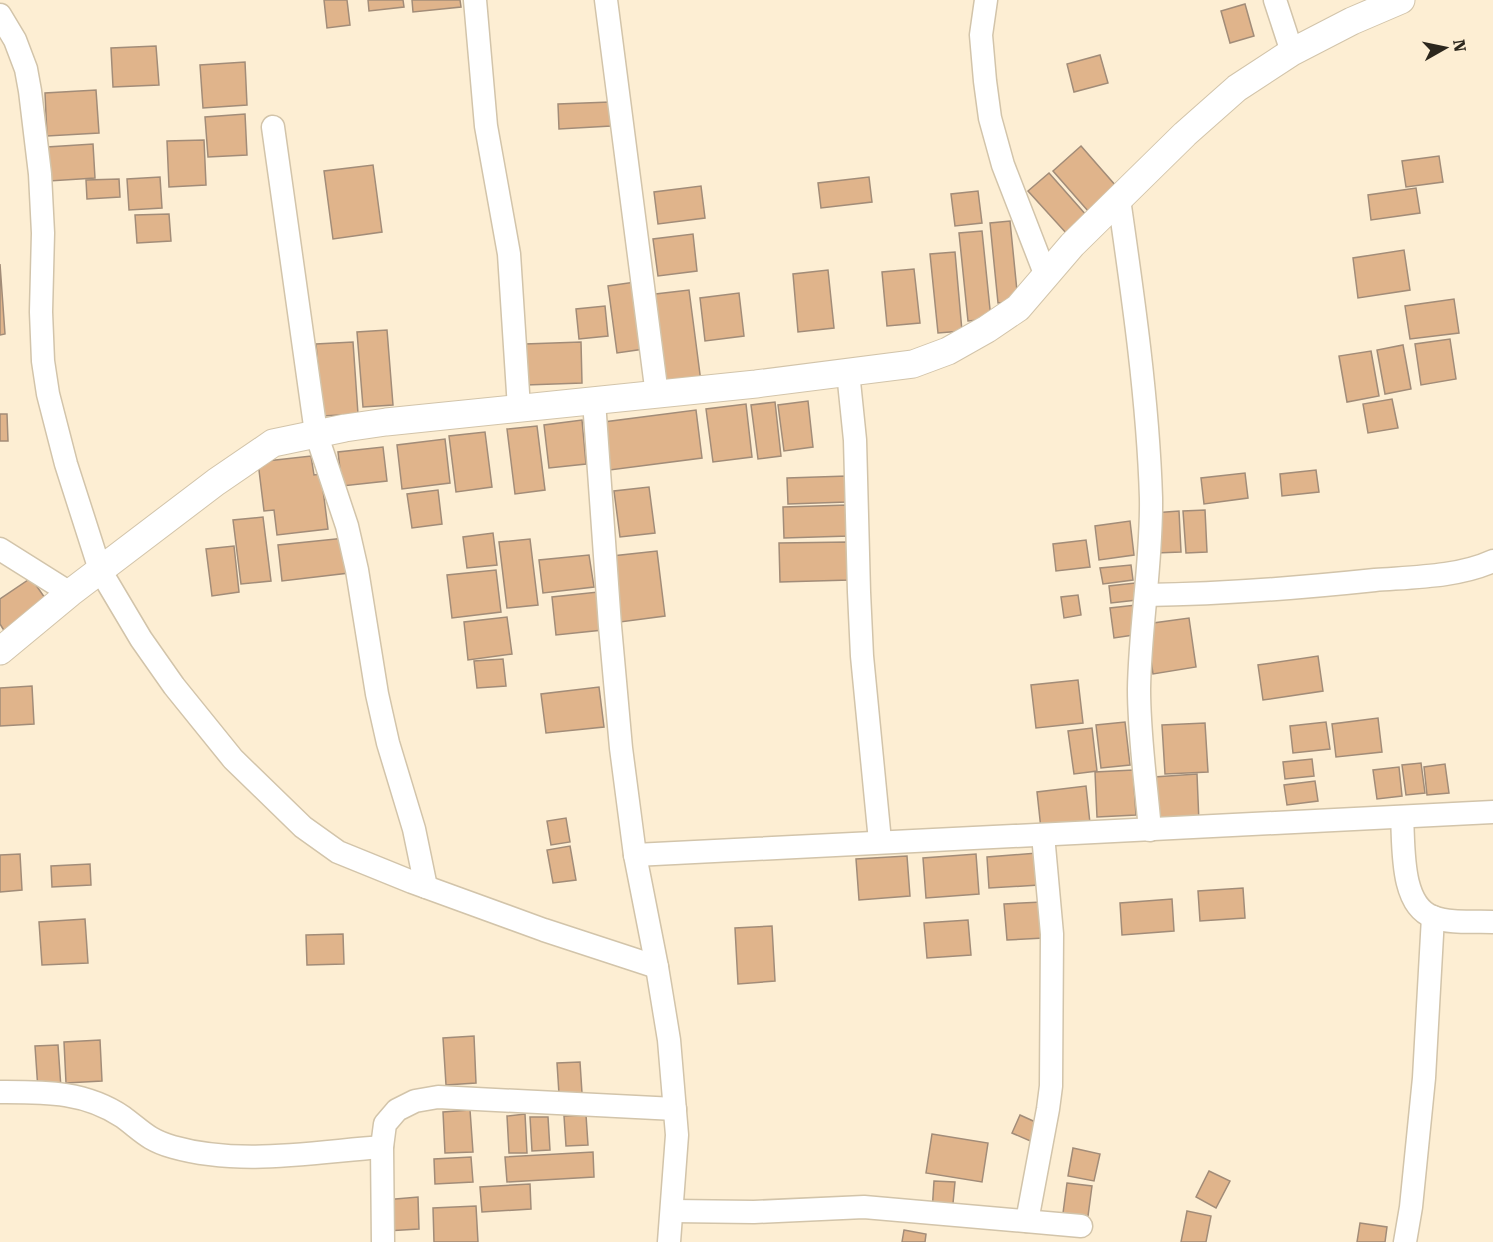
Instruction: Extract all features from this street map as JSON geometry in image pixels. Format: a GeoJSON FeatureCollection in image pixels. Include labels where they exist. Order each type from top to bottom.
{"type":"FeatureCollection","features":[{"type":"Feature","properties":{"kind":"street"},"geometry":{"type":"LineString","coordinates":[[475,0],[486,126],[509,254],[519,408]]}},
{"type":"Feature","properties":{"kind":"street"},"geometry":{"type":"LineString","coordinates":[[606,0],[657,395]]}},
{"type":"Feature","properties":{"kind":"street"},"geometry":{"type":"LineString","coordinates":[[986,0],[981,35],[990,118],[1003,165],[1046,276]]}},
{"type":"Feature","properties":{"kind":"street"},"geometry":{"type":"LineString","coordinates":[[1275,0],[1292,52]]}},
{"type":"Feature","properties":{"kind":"street"},"geometry":{"type":"LineString","coordinates":[[0,651],[100,570],[216,482],[273,443],[316,433],[386,422],[657,395],[912,364],[948,351],[1018,308],[1072,245],[1185,134],[1237,88],[1292,52],[1352,21],[1401,0]]}},
{"type":"Feature","properties":{"kind":"street"},"geometry":{"type":"LineString","coordinates":[[0,15],[15,40],[26,69],[30,91],[40,174],[43,233],[41,322],[48,394],[66,464],[100,570],[141,639],[174,686],[232,759],[303,827],[338,852],[544,930],[657,966]]}},
{"type":"Feature","properties":{"kind":"street"},"geometry":{"type":"LineString","coordinates":[[273,128],[316,433],[347,526],[357,570],[377,694],[388,743],[414,829],[426,887]]}},
{"type":"Feature","properties":{"kind":"street"},"geometry":{"type":"LineString","coordinates":[[1119,199],[1130,276],[1151,499],[1139,690],[1150,830]]}},
{"type":"Feature","properties":{"kind":"street"},"geometry":{"type":"LineString","coordinates":[[848,372],[855,440],[862,656],[880,841]]}},
{"type":"Feature","properties":{"kind":"street"},"geometry":{"type":"LineString","coordinates":[[594,401],[621,748],[635,855],[669,1040],[677,1135],[669,1242]]}},
{"type":"Feature","properties":{"kind":"street"},"geometry":{"type":"LineString","coordinates":[[0,549],[70,593]]}},
{"type":"Feature","properties":{"kind":"street"},"geometry":{"type":"LineString","coordinates":[[1146,595],[1264,591],[1423,576],[1453,572],[1493,561]]}},
{"type":"Feature","properties":{"kind":"street"},"geometry":{"type":"LineString","coordinates":[[635,855],[1493,812]]}},
{"type":"Feature","properties":{"kind":"street"},"geometry":{"type":"LineString","coordinates":[[1402,817],[1409,890],[1419,908],[1432,917],[1493,922]]}},
{"type":"Feature","properties":{"kind":"street"},"geometry":{"type":"LineString","coordinates":[[1027,1221],[1051,1086],[1052,934],[1043,835]]}},
{"type":"Feature","properties":{"kind":"street"},"geometry":{"type":"LineString","coordinates":[[1408,1224],[1424,1078],[1432,917]]}},
{"type":"Feature","properties":{"kind":"street"},"geometry":{"type":"LineString","coordinates":[[0,1092],[49,1092],[82,1097],[122,1116],[146,1137],[173,1148],[212,1154],[259,1157],[382,1147]]}},
{"type":"Feature","properties":{"kind":"street"},"geometry":{"type":"LineString","coordinates":[[383,1242],[382,1147],[385,1124],[397,1110],[415,1101],[438,1097],[675,1109]]}},
{"type":"Feature","properties":{"kind":"street"},"geometry":{"type":"LineString","coordinates":[[673,1211],[754,1212],[864,1208],[1081,1226]]}},
{"type":"Feature","properties":{"kind":"building"},"geometry":{"type":"Polygon","coordinates":[[[324,0],[347,0],[350,25],[327,28],[324,0]]]}},
{"type":"Feature","properties":{"kind":"building"},"geometry":{"type":"Polygon","coordinates":[[[368,0],[403,0],[404,7],[369,11],[368,0]]]}},
{"type":"Feature","properties":{"kind":"building"},"geometry":{"type":"Polygon","coordinates":[[[412,0],[460,0],[461,7],[413,12],[412,0]]]}},
{"type":"Feature","properties":{"kind":"building"},"geometry":{"type":"Polygon","coordinates":[[[1245,4],[1254,36],[1230,43],[1221,11],[1245,4]]]}},
{"type":"Feature","properties":{"kind":"building"},"geometry":{"type":"Polygon","coordinates":[[[156,46],[159,85],[113,87],[111,48],[156,46]]]}},
{"type":"Feature","properties":{"kind":"building"},"geometry":{"type":"Polygon","coordinates":[[[1100,55],[1108,83],[1074,92],[1067,64],[1100,55]]]}},
{"type":"Feature","properties":{"kind":"building"},"geometry":{"type":"Polygon","coordinates":[[[245,62],[247,105],[203,108],[200,65],[245,62]]]}},
{"type":"Feature","properties":{"kind":"building"},"geometry":{"type":"Polygon","coordinates":[[[96,90],[99,133],[47,136],[45,93],[96,90]]]}},
{"type":"Feature","properties":{"kind":"building"},"geometry":{"type":"Polygon","coordinates":[[[610,102],[611,126],[559,129],[558,104],[610,102]]]}},
{"type":"Feature","properties":{"kind":"building"},"geometry":{"type":"Polygon","coordinates":[[[245,114],[247,155],[208,157],[205,117],[245,114]]]}},
{"type":"Feature","properties":{"kind":"building"},"geometry":{"type":"Polygon","coordinates":[[[204,140],[206,185],[169,187],[167,141],[204,140]]]}},
{"type":"Feature","properties":{"kind":"building"},"geometry":{"type":"Polygon","coordinates":[[[93,144],[95,178],[49,181],[47,147],[93,144]]]}},
{"type":"Feature","properties":{"kind":"building"},"geometry":{"type":"Polygon","coordinates":[[[1081,146],[1116,186],[1088,211],[1053,171],[1081,146]]]}},
{"type":"Feature","properties":{"kind":"building"},"geometry":{"type":"Polygon","coordinates":[[[1439,156],[1443,182],[1406,187],[1402,161],[1439,156]]]}},
{"type":"Feature","properties":{"kind":"building"},"geometry":{"type":"Polygon","coordinates":[[[373,165],[382,232],[333,239],[324,171],[373,165]]]}},
{"type":"Feature","properties":{"kind":"building"},"geometry":{"type":"Polygon","coordinates":[[[1049,173],[1087,216],[1067,234],[1028,191],[1049,173]]]}},
{"type":"Feature","properties":{"kind":"building"},"geometry":{"type":"Polygon","coordinates":[[[160,177],[162,208],[129,210],[127,179],[160,177]]]}},
{"type":"Feature","properties":{"kind":"building"},"geometry":{"type":"Polygon","coordinates":[[[869,177],[872,202],[821,208],[818,183],[869,177]]]}},
{"type":"Feature","properties":{"kind":"building"},"geometry":{"type":"Polygon","coordinates":[[[119,179],[120,197],[87,199],[86,180],[119,179]]]}},
{"type":"Feature","properties":{"kind":"building"},"geometry":{"type":"Polygon","coordinates":[[[701,186],[705,218],[658,224],[654,192],[701,186]]]}},
{"type":"Feature","properties":{"kind":"building"},"geometry":{"type":"Polygon","coordinates":[[[1416,188],[1420,213],[1371,220],[1368,195],[1416,188]]]}},
{"type":"Feature","properties":{"kind":"building"},"geometry":{"type":"Polygon","coordinates":[[[978,191],[982,223],[955,226],[951,194],[978,191]]]}},
{"type":"Feature","properties":{"kind":"building"},"geometry":{"type":"Polygon","coordinates":[[[169,214],[171,241],[137,243],[135,215],[169,214]]]}},
{"type":"Feature","properties":{"kind":"building"},"geometry":{"type":"Polygon","coordinates":[[[1010,221],[1018,301],[998,303],[990,223],[1010,221]]]}},
{"type":"Feature","properties":{"kind":"building"},"geometry":{"type":"Polygon","coordinates":[[[982,231],[991,319],[968,321],[959,233],[982,231]]]}},
{"type":"Feature","properties":{"kind":"building"},"geometry":{"type":"Polygon","coordinates":[[[693,234],[697,271],[658,276],[653,239],[693,234]]]}},
{"type":"Feature","properties":{"kind":"building"},"geometry":{"type":"Polygon","coordinates":[[[1404,250],[1410,290],[1358,298],[1353,258],[1404,250]]]}},
{"type":"Feature","properties":{"kind":"building"},"geometry":{"type":"Polygon","coordinates":[[[955,252],[962,331],[938,333],[930,254],[955,252]]]}},
{"type":"Feature","properties":{"kind":"building"},"geometry":{"type":"Polygon","coordinates":[[[0,264],[5,334],[0,335],[0,264]]]}},
{"type":"Feature","properties":{"kind":"building"},"geometry":{"type":"Polygon","coordinates":[[[914,269],[920,323],[887,326],[882,272],[914,269]]]}},
{"type":"Feature","properties":{"kind":"building"},"geometry":{"type":"Polygon","coordinates":[[[828,270],[834,328],[798,332],[793,274],[828,270]]]}},
{"type":"Feature","properties":{"kind":"building"},"geometry":{"type":"Polygon","coordinates":[[[635,282],[644,349],[617,353],[608,286],[635,282]]]}},
{"type":"Feature","properties":{"kind":"building"},"geometry":{"type":"Polygon","coordinates":[[[689,290],[701,382],[658,387],[647,295],[689,290]]]}},
{"type":"Feature","properties":{"kind":"building"},"geometry":{"type":"Polygon","coordinates":[[[739,293],[744,336],[705,341],[700,298],[739,293]]]}},
{"type":"Feature","properties":{"kind":"building"},"geometry":{"type":"Polygon","coordinates":[[[1454,299],[1459,333],[1410,339],[1405,306],[1454,299]]]}},
{"type":"Feature","properties":{"kind":"building"},"geometry":{"type":"Polygon","coordinates":[[[605,306],[608,336],[579,339],[576,309],[605,306]]]}},
{"type":"Feature","properties":{"kind":"building"},"geometry":{"type":"Polygon","coordinates":[[[387,330],[393,405],[363,407],[357,332],[387,330]]]}},
{"type":"Feature","properties":{"kind":"building"},"geometry":{"type":"Polygon","coordinates":[[[1450,339],[1456,379],[1421,385],[1415,344],[1450,339]]]}},
{"type":"Feature","properties":{"kind":"building"},"geometry":{"type":"Polygon","coordinates":[[[353,342],[358,414],[322,416],[316,344],[353,342]]]}},
{"type":"Feature","properties":{"kind":"building"},"geometry":{"type":"Polygon","coordinates":[[[581,342],[582,383],[526,385],[525,344],[581,342]]]}},
{"type":"Feature","properties":{"kind":"building"},"geometry":{"type":"Polygon","coordinates":[[[1403,345],[1411,389],[1385,394],[1377,350],[1403,345]]]}},
{"type":"Feature","properties":{"kind":"building"},"geometry":{"type":"Polygon","coordinates":[[[1371,351],[1379,396],[1347,402],[1339,356],[1371,351]]]}},
{"type":"Feature","properties":{"kind":"building"},"geometry":{"type":"Polygon","coordinates":[[[1392,399],[1398,428],[1368,433],[1363,404],[1392,399]]]}},
{"type":"Feature","properties":{"kind":"building"},"geometry":{"type":"Polygon","coordinates":[[[808,401],[813,447],[784,451],[778,405],[808,401]]]}},
{"type":"Feature","properties":{"kind":"building"},"geometry":{"type":"Polygon","coordinates":[[[775,402],[781,456],[758,459],[751,405],[775,402]]]}},
{"type":"Feature","properties":{"kind":"building"},"geometry":{"type":"Polygon","coordinates":[[[746,404],[752,457],[713,462],[706,409],[746,404]]]}},
{"type":"Feature","properties":{"kind":"building"},"geometry":{"type":"Polygon","coordinates":[[[696,410],[702,458],[602,471],[596,423],[696,410]]]}},
{"type":"Feature","properties":{"kind":"building"},"geometry":{"type":"Polygon","coordinates":[[[0,414],[7,414],[8,441],[0,441],[0,414]]]}},
{"type":"Feature","properties":{"kind":"building"},"geometry":{"type":"Polygon","coordinates":[[[582,420],[586,464],[549,468],[544,425],[582,420]]]}},
{"type":"Feature","properties":{"kind":"building"},"geometry":{"type":"Polygon","coordinates":[[[537,426],[545,490],[515,494],[507,429],[537,426]]]}},
{"type":"Feature","properties":{"kind":"building"},"geometry":{"type":"Polygon","coordinates":[[[485,432],[492,487],[456,492],[449,436],[485,432]]]}},
{"type":"Feature","properties":{"kind":"building"},"geometry":{"type":"Polygon","coordinates":[[[445,439],[450,483],[402,489],[397,445],[445,439]]]}},
{"type":"Feature","properties":{"kind":"building"},"geometry":{"type":"Polygon","coordinates":[[[383,447],[387,481],[342,486],[338,452],[383,447]]]}},
{"type":"Feature","properties":{"kind":"building"},"geometry":{"type":"Polygon","coordinates":[[[311,456],[314,475],[321,474],[328,529],[277,535],[274,510],[264,511],[258,462],[311,456]]]}},
{"type":"Feature","properties":{"kind":"building"},"geometry":{"type":"Polygon","coordinates":[[[1316,470],[1319,492],[1282,496],[1280,474],[1316,470]]]}},
{"type":"Feature","properties":{"kind":"building"},"geometry":{"type":"Polygon","coordinates":[[[1245,473],[1248,498],[1204,504],[1201,478],[1245,473]]]}},
{"type":"Feature","properties":{"kind":"building"},"geometry":{"type":"Polygon","coordinates":[[[847,476],[847,502],[788,504],[787,478],[847,476]]]}},
{"type":"Feature","properties":{"kind":"building"},"geometry":{"type":"Polygon","coordinates":[[[649,487],[655,533],[620,537],[614,491],[649,487]]]}},
{"type":"Feature","properties":{"kind":"building"},"geometry":{"type":"Polygon","coordinates":[[[438,490],[442,524],[412,528],[407,494],[438,490]]]}},
{"type":"Feature","properties":{"kind":"building"},"geometry":{"type":"Polygon","coordinates":[[[848,505],[849,536],[784,538],[783,507],[848,505]]]}},
{"type":"Feature","properties":{"kind":"building"},"geometry":{"type":"Polygon","coordinates":[[[1205,510],[1207,552],[1186,553],[1183,511],[1205,510]]]}},
{"type":"Feature","properties":{"kind":"building"},"geometry":{"type":"Polygon","coordinates":[[[1179,511],[1181,552],[1156,553],[1153,513],[1179,511]]]}},
{"type":"Feature","properties":{"kind":"building"},"geometry":{"type":"Polygon","coordinates":[[[263,517],[271,581],[241,584],[233,520],[263,517]]]}},
{"type":"Feature","properties":{"kind":"building"},"geometry":{"type":"Polygon","coordinates":[[[1130,521],[1134,555],[1099,560],[1095,526],[1130,521]]]}},
{"type":"Feature","properties":{"kind":"building"},"geometry":{"type":"Polygon","coordinates":[[[493,533],[497,565],[467,568],[463,537],[493,533]]]}},
{"type":"Feature","properties":{"kind":"building"},"geometry":{"type":"Polygon","coordinates":[[[345,538],[349,573],[282,581],[278,545],[345,538]]]}},
{"type":"Feature","properties":{"kind":"building"},"geometry":{"type":"Polygon","coordinates":[[[530,539],[538,605],[507,608],[499,542],[530,539]]]}},
{"type":"Feature","properties":{"kind":"building"},"geometry":{"type":"Polygon","coordinates":[[[1086,540],[1090,567],[1056,571],[1053,544],[1086,540]]]}},
{"type":"Feature","properties":{"kind":"building"},"geometry":{"type":"Polygon","coordinates":[[[849,542],[850,580],[780,582],[779,543],[849,542]]]}},
{"type":"Feature","properties":{"kind":"building"},"geometry":{"type":"Polygon","coordinates":[[[234,546],[239,592],[212,596],[206,549],[234,546]]]}},
{"type":"Feature","properties":{"kind":"building"},"geometry":{"type":"Polygon","coordinates":[[[657,551],[665,616],[620,622],[612,556],[657,551]]]}},
{"type":"Feature","properties":{"kind":"building"},"geometry":{"type":"Polygon","coordinates":[[[589,555],[594,587],[543,593],[539,560],[589,555]]]}},
{"type":"Feature","properties":{"kind":"building"},"geometry":{"type":"Polygon","coordinates":[[[1131,565],[1133,580],[1103,584],[1100,568],[1131,565]]]}},
{"type":"Feature","properties":{"kind":"building"},"geometry":{"type":"Polygon","coordinates":[[[496,570],[501,612],[452,618],[447,575],[496,570]]]}},
{"type":"Feature","properties":{"kind":"building"},"geometry":{"type":"Polygon","coordinates":[[[31,578],[52,608],[8,637],[0,624],[0,599],[31,578]]]}},
{"type":"Feature","properties":{"kind":"building"},"geometry":{"type":"Polygon","coordinates":[[[1135,583],[1137,600],[1111,603],[1109,586],[1135,583]]]}},
{"type":"Feature","properties":{"kind":"building"},"geometry":{"type":"Polygon","coordinates":[[[598,592],[603,630],[556,635],[552,597],[598,592]]]}},
{"type":"Feature","properties":{"kind":"building"},"geometry":{"type":"Polygon","coordinates":[[[1078,595],[1081,615],[1064,618],[1061,597],[1078,595]]]}},
{"type":"Feature","properties":{"kind":"building"},"geometry":{"type":"Polygon","coordinates":[[[1136,605],[1140,634],[1114,638],[1110,608],[1136,605]]]}},
{"type":"Feature","properties":{"kind":"building"},"geometry":{"type":"Polygon","coordinates":[[[507,617],[512,654],[468,660],[464,622],[507,617]]]}},
{"type":"Feature","properties":{"kind":"building"},"geometry":{"type":"Polygon","coordinates":[[[1189,618],[1196,667],[1153,674],[1146,624],[1189,618]]]}},
{"type":"Feature","properties":{"kind":"building"},"geometry":{"type":"Polygon","coordinates":[[[1318,656],[1323,691],[1263,700],[1258,665],[1318,656]]]}},
{"type":"Feature","properties":{"kind":"building"},"geometry":{"type":"Polygon","coordinates":[[[503,659],[506,686],[477,688],[474,661],[503,659]]]}},
{"type":"Feature","properties":{"kind":"building"},"geometry":{"type":"Polygon","coordinates":[[[1078,680],[1083,723],[1036,728],[1031,685],[1078,680]]]}},
{"type":"Feature","properties":{"kind":"building"},"geometry":{"type":"Polygon","coordinates":[[[32,686],[34,724],[0,726],[0,688],[32,686]]]}},
{"type":"Feature","properties":{"kind":"building"},"geometry":{"type":"Polygon","coordinates":[[[599,687],[604,727],[546,733],[541,694],[599,687]]]}},
{"type":"Feature","properties":{"kind":"building"},"geometry":{"type":"Polygon","coordinates":[[[1378,718],[1382,752],[1336,757],[1332,724],[1378,718]]]}},
{"type":"Feature","properties":{"kind":"building"},"geometry":{"type":"Polygon","coordinates":[[[1125,722],[1130,765],[1101,768],[1096,725],[1125,722]]]}},
{"type":"Feature","properties":{"kind":"building"},"geometry":{"type":"Polygon","coordinates":[[[1326,722],[1330,749],[1293,753],[1290,726],[1326,722]]]}},
{"type":"Feature","properties":{"kind":"building"},"geometry":{"type":"Polygon","coordinates":[[[1205,723],[1208,772],[1165,774],[1162,725],[1205,723]]]}},
{"type":"Feature","properties":{"kind":"building"},"geometry":{"type":"Polygon","coordinates":[[[1092,728],[1097,771],[1074,774],[1068,731],[1092,728]]]}},
{"type":"Feature","properties":{"kind":"building"},"geometry":{"type":"Polygon","coordinates":[[[1312,759],[1314,776],[1285,779],[1283,762],[1312,759]]]}},
{"type":"Feature","properties":{"kind":"building"},"geometry":{"type":"Polygon","coordinates":[[[1421,763],[1425,793],[1406,795],[1402,765],[1421,763]]]}},
{"type":"Feature","properties":{"kind":"building"},"geometry":{"type":"Polygon","coordinates":[[[1445,764],[1449,793],[1427,795],[1424,767],[1445,764]]]}},
{"type":"Feature","properties":{"kind":"building"},"geometry":{"type":"Polygon","coordinates":[[[1399,767],[1402,796],[1377,799],[1373,770],[1399,767]]]}},
{"type":"Feature","properties":{"kind":"building"},"geometry":{"type":"Polygon","coordinates":[[[1133,770],[1136,815],[1097,817],[1095,772],[1133,770]]]}},
{"type":"Feature","properties":{"kind":"building"},"geometry":{"type":"Polygon","coordinates":[[[1197,774],[1199,823],[1156,825],[1154,777],[1197,774]]]}},
{"type":"Feature","properties":{"kind":"building"},"geometry":{"type":"Polygon","coordinates":[[[1315,781],[1318,801],[1287,805],[1284,785],[1315,781]]]}},
{"type":"Feature","properties":{"kind":"building"},"geometry":{"type":"Polygon","coordinates":[[[1086,786],[1090,823],[1041,829],[1037,792],[1086,786]]]}},
{"type":"Feature","properties":{"kind":"building"},"geometry":{"type":"Polygon","coordinates":[[[566,818],[570,842],[551,845],[547,821],[566,818]]]}},
{"type":"Feature","properties":{"kind":"building"},"geometry":{"type":"Polygon","coordinates":[[[570,846],[576,880],[553,883],[547,850],[570,846]]]}},
{"type":"Feature","properties":{"kind":"building"},"geometry":{"type":"Polygon","coordinates":[[[1037,853],[1039,885],[989,888],[987,857],[1037,853]]]}},
{"type":"Feature","properties":{"kind":"building"},"geometry":{"type":"Polygon","coordinates":[[[20,854],[22,890],[0,892],[0,855],[20,854]]]}},
{"type":"Feature","properties":{"kind":"building"},"geometry":{"type":"Polygon","coordinates":[[[976,854],[979,894],[926,898],[923,858],[976,854]]]}},
{"type":"Feature","properties":{"kind":"building"},"geometry":{"type":"Polygon","coordinates":[[[907,856],[910,896],[859,900],[856,859],[907,856]]]}},
{"type":"Feature","properties":{"kind":"building"},"geometry":{"type":"Polygon","coordinates":[[[90,864],[91,885],[52,887],[51,866],[90,864]]]}},
{"type":"Feature","properties":{"kind":"building"},"geometry":{"type":"Polygon","coordinates":[[[1243,888],[1245,918],[1200,921],[1198,891],[1243,888]]]}},
{"type":"Feature","properties":{"kind":"building"},"geometry":{"type":"Polygon","coordinates":[[[1172,899],[1174,931],[1122,935],[1120,903],[1172,899]]]}},
{"type":"Feature","properties":{"kind":"building"},"geometry":{"type":"Polygon","coordinates":[[[1042,902],[1044,938],[1007,940],[1004,904],[1042,902]]]}},
{"type":"Feature","properties":{"kind":"building"},"geometry":{"type":"Polygon","coordinates":[[[85,919],[88,963],[42,965],[39,922],[85,919]]]}},
{"type":"Feature","properties":{"kind":"building"},"geometry":{"type":"Polygon","coordinates":[[[968,920],[971,955],[927,958],[924,923],[968,920]]]}},
{"type":"Feature","properties":{"kind":"building"},"geometry":{"type":"Polygon","coordinates":[[[772,926],[775,981],[738,984],[735,928],[772,926]]]}},
{"type":"Feature","properties":{"kind":"building"},"geometry":{"type":"Polygon","coordinates":[[[343,934],[344,964],[307,965],[306,935],[343,934]]]}},
{"type":"Feature","properties":{"kind":"building"},"geometry":{"type":"Polygon","coordinates":[[[474,1036],[476,1083],[446,1085],[443,1038],[474,1036]]]}},
{"type":"Feature","properties":{"kind":"building"},"geometry":{"type":"Polygon","coordinates":[[[100,1040],[102,1081],[66,1083],[64,1042],[100,1040]]]}},
{"type":"Feature","properties":{"kind":"building"},"geometry":{"type":"Polygon","coordinates":[[[58,1045],[61,1088],[38,1090],[35,1046],[58,1045]]]}},
{"type":"Feature","properties":{"kind":"building"},"geometry":{"type":"Polygon","coordinates":[[[580,1062],[582,1093],[559,1094],[557,1063],[580,1062]]]}},
{"type":"Feature","properties":{"kind":"building"},"geometry":{"type":"Polygon","coordinates":[[[470,1110],[473,1152],[445,1153],[443,1112],[470,1110]]]}},
{"type":"Feature","properties":{"kind":"building"},"geometry":{"type":"Polygon","coordinates":[[[525,1114],[527,1153],[509,1153],[507,1116],[525,1114]]]}},
{"type":"Feature","properties":{"kind":"building"},"geometry":{"type":"Polygon","coordinates":[[[586,1115],[588,1145],[566,1146],[564,1116],[586,1115]]]}},
{"type":"Feature","properties":{"kind":"building"},"geometry":{"type":"Polygon","coordinates":[[[1020,1115],[1042,1125],[1035,1143],[1012,1133],[1020,1115]]]}},
{"type":"Feature","properties":{"kind":"building"},"geometry":{"type":"Polygon","coordinates":[[[530,1117],[548,1117],[550,1150],[532,1151],[530,1117]]]}},
{"type":"Feature","properties":{"kind":"building"},"geometry":{"type":"Polygon","coordinates":[[[932,1134],[988,1143],[982,1182],[926,1173],[932,1134]]]}},
{"type":"Feature","properties":{"kind":"building"},"geometry":{"type":"Polygon","coordinates":[[[1073,1148],[1100,1154],[1094,1181],[1068,1176],[1073,1148]]]}},
{"type":"Feature","properties":{"kind":"building"},"geometry":{"type":"Polygon","coordinates":[[[593,1152],[594,1177],[507,1182],[505,1157],[593,1152]]]}},
{"type":"Feature","properties":{"kind":"building"},"geometry":{"type":"Polygon","coordinates":[[[471,1157],[473,1182],[435,1184],[434,1159],[471,1157]]]}},
{"type":"Feature","properties":{"kind":"building"},"geometry":{"type":"Polygon","coordinates":[[[1209,1171],[1230,1181],[1216,1208],[1196,1197],[1209,1171]]]}},
{"type":"Feature","properties":{"kind":"building"},"geometry":{"type":"Polygon","coordinates":[[[934,1181],[955,1182],[952,1214],[932,1212],[934,1181]]]}},
{"type":"Feature","properties":{"kind":"building"},"geometry":{"type":"Polygon","coordinates":[[[1067,1183],[1092,1186],[1088,1216],[1063,1213],[1067,1183]]]}},
{"type":"Feature","properties":{"kind":"building"},"geometry":{"type":"Polygon","coordinates":[[[530,1184],[531,1209],[482,1212],[480,1187],[530,1184]]]}},
{"type":"Feature","properties":{"kind":"building"},"geometry":{"type":"Polygon","coordinates":[[[418,1197],[419,1229],[386,1231],[384,1200],[418,1197]]]}},
{"type":"Feature","properties":{"kind":"building"},"geometry":{"type":"Polygon","coordinates":[[[476,1206],[478,1242],[434,1242],[433,1208],[476,1206]]]}},
{"type":"Feature","properties":{"kind":"building"},"geometry":{"type":"Polygon","coordinates":[[[1187,1211],[1211,1216],[1206,1242],[1181,1242],[1187,1211]]]}},
{"type":"Feature","properties":{"kind":"building"},"geometry":{"type":"Polygon","coordinates":[[[1360,1223],[1387,1227],[1385,1242],[1357,1242],[1360,1223]]]}},
{"type":"Feature","properties":{"kind":"building"},"geometry":{"type":"Polygon","coordinates":[[[904,1230],[926,1234],[925,1242],[902,1242],[904,1230]]]}}]}
